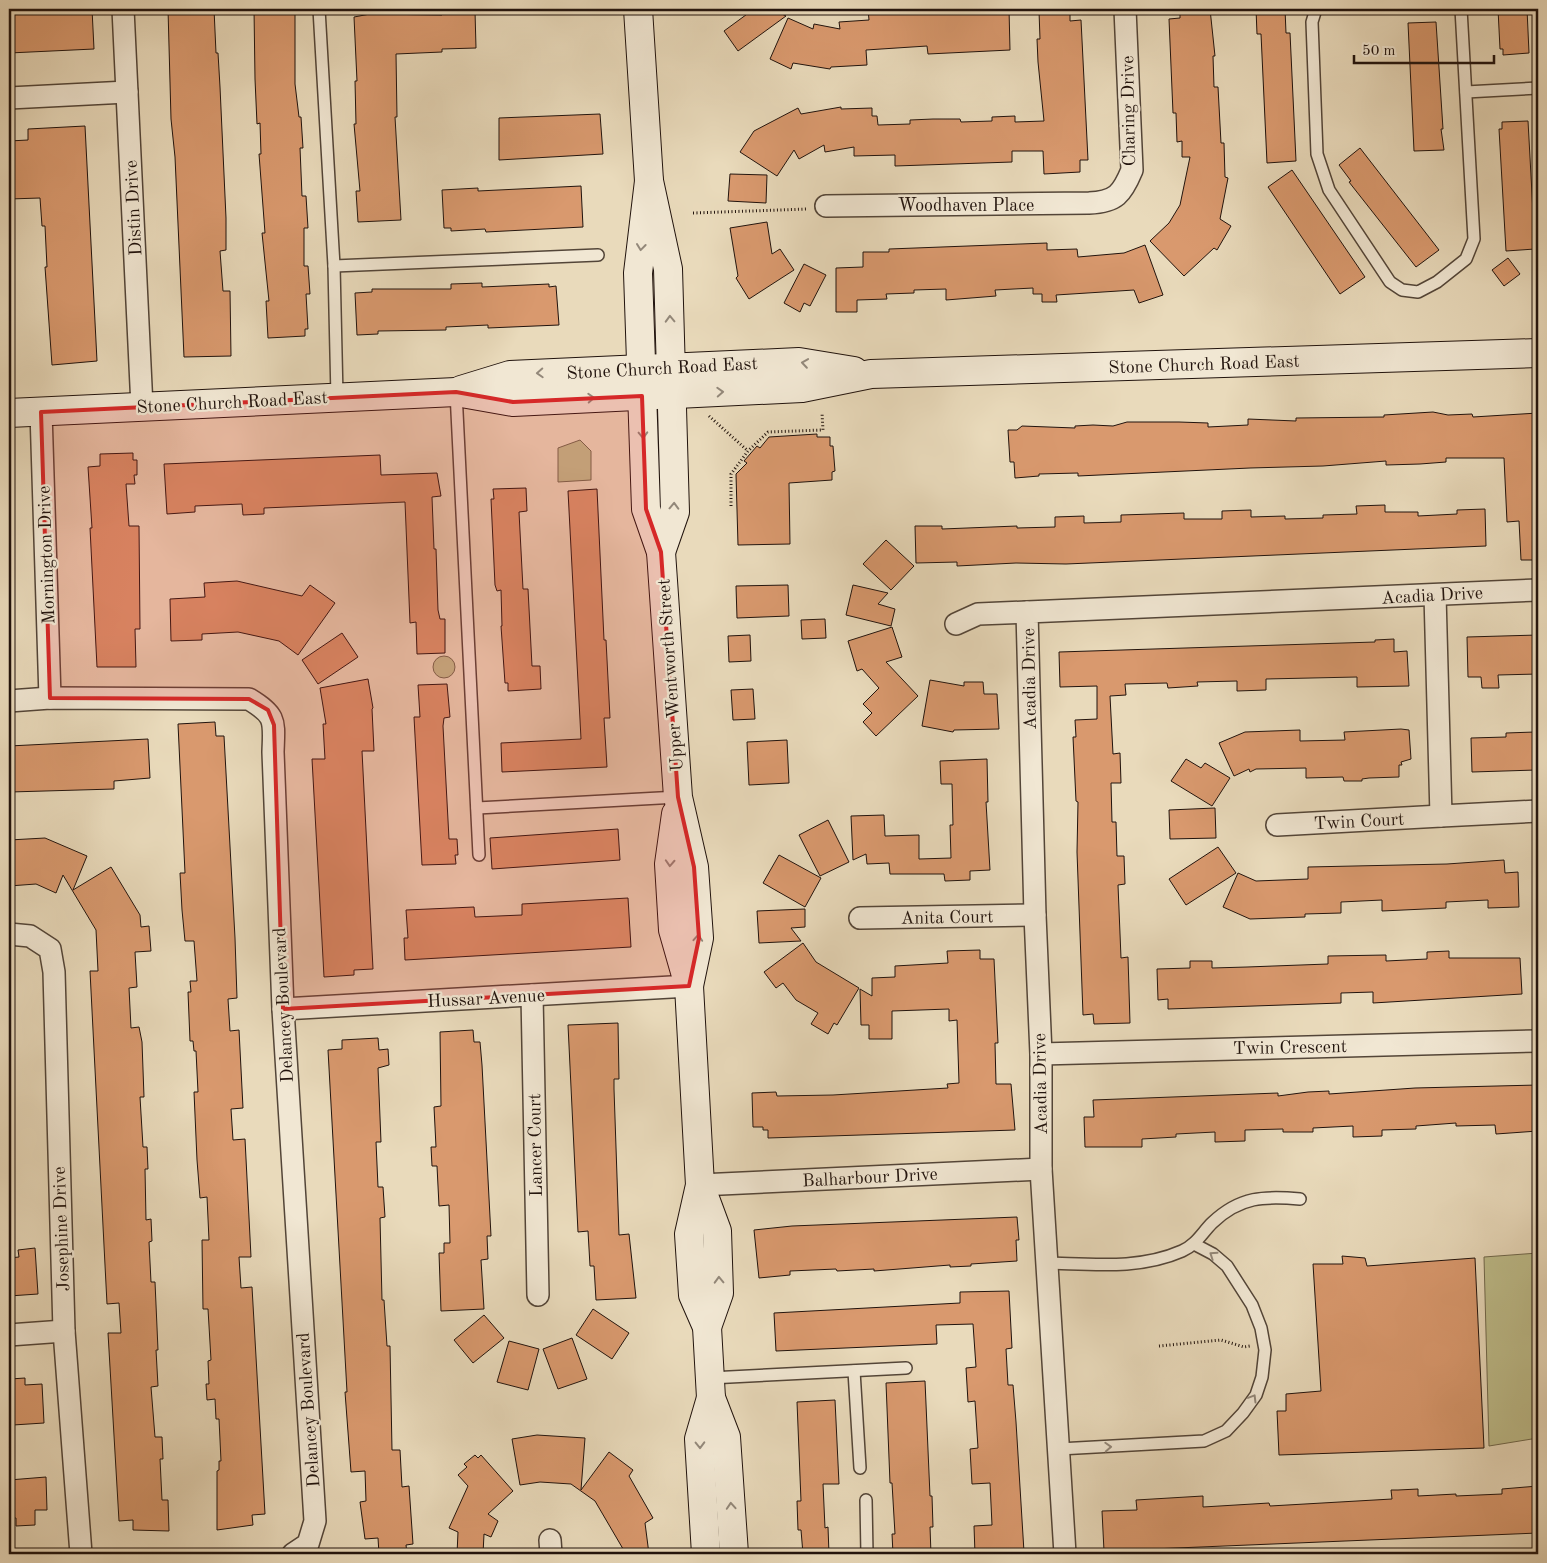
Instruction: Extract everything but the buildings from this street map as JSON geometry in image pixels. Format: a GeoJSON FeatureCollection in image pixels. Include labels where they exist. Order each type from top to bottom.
{"type":"FeatureCollection","features":[{"type":"Feature","properties":{"kind":"main road","name":"Upper Wentworth Street"},"geometry":{"type":"LineString","coordinates":[[638,9],[649,181],[668,269],[675,512],[661,552]]}},
{"type":"Feature","properties":{"kind":"main road","name":"Upper Wentworth Street"},"geometry":{"type":"LineString","coordinates":[[649,181],[638,273],[646,509],[661,552],[678,797],[694,867],[699,938],[689,986],[700,1185],[717,1231],[719,1293],[707,1327],[711,1388],[726,1437],[734,1554]]}},
{"type":"Feature","properties":{"kind":"main road","name":"Stone Church Road East"},"geometry":{"type":"LineString","coordinates":[[9,413],[456,392],[513,402],[802,388],[871,374],[1538,353]]}},
{"type":"Feature","properties":{"kind":"main road","name":"Stone Church Road East"},"geometry":{"type":"LineString","coordinates":[[456,392],[510,375],[799,362],[871,374]]}},
{"type":"Feature","properties":{"kind":"main road","name":"Upper Wentworth Street"},"geometry":{"type":"LineString","coordinates":[[706,1554],[699,1439],[711,1388]]}},
{"type":"Feature","properties":{"kind":"street","name":"Distin Drive"},"geometry":{"type":"LineString","coordinates":[[123,9],[142,407]]}},
{"type":"Feature","properties":{"kind":"street","name":"Charing Drive"},"geometry":{"type":"LineString","coordinates":[[1106,202],[1123,191],[1132,170],[1125,9]]}},
{"type":"Feature","properties":{"kind":"street"},"geometry":{"type":"LineString","coordinates":[[9,98],[127,92]]}},
{"type":"Feature","properties":{"kind":"street","name":"Woodhaven Place"},"geometry":{"type":"LineString","coordinates":[[826,206],[1106,202]]}},
{"type":"Feature","properties":{"kind":"street","name":"Mornington Drive"},"geometry":{"type":"LineString","coordinates":[[41,412],[50,698]]}},
{"type":"Feature","properties":{"kind":"street","name":"Acadia Drive"},"geometry":{"type":"LineString","coordinates":[[956,624],[978,614],[1538,590]]}},
{"type":"Feature","properties":{"kind":"street"},"geometry":{"type":"LineString","coordinates":[[1435,595],[1441,816],[1538,811]]}},
{"type":"Feature","properties":{"kind":"street","name":"Acadia Drive"},"geometry":{"type":"LineString","coordinates":[[1027,612],[1034,915],[1041,1054],[1040,1169],[1065,1554]]}},
{"type":"Feature","properties":{"kind":"street","name":"Delancey Boulevard"},"geometry":{"type":"LineString","coordinates":[[9,701],[50,698],[249,699],[268,710],[274,725],[282,1009],[315,1521],[308,1544],[293,1554]]}},
{"type":"Feature","properties":{"kind":"street","name":"Twin Court"},"geometry":{"type":"LineString","coordinates":[[1277,825],[1441,816]]}},
{"type":"Feature","properties":{"kind":"street","name":"Anita Court"},"geometry":{"type":"LineString","coordinates":[[860,918],[1034,915]]}},
{"type":"Feature","properties":{"kind":"street","name":"Josephine Drive"},"geometry":{"type":"LineString","coordinates":[[9,934],[30,936],[50,949],[54,972],[64,1331],[80,1554]]}},
{"type":"Feature","properties":{"kind":"street","name":"Hussar Avenue"},"geometry":{"type":"LineString","coordinates":[[282,1009],[689,986]]}},
{"type":"Feature","properties":{"kind":"street","name":"Lancer Court"},"geometry":{"type":"LineString","coordinates":[[532,995],[538,1295]]}},
{"type":"Feature","properties":{"kind":"street","name":"Twin Crescent"},"geometry":{"type":"LineString","coordinates":[[1041,1054],[1538,1041]]}},
{"type":"Feature","properties":{"kind":"street","name":"Balharbour Drive"},"geometry":{"type":"LineString","coordinates":[[700,1185],[1040,1169]]}},
{"type":"Feature","properties":{"kind":"street"},"geometry":{"type":"LineString","coordinates":[[9,1335],[64,1331]]}},
{"type":"Feature","properties":{"kind":"lane"},"geometry":{"type":"LineString","coordinates":[[318,9],[334,266],[337,397]]}},
{"type":"Feature","properties":{"kind":"lane"},"geometry":{"type":"LineString","coordinates":[[1316,9],[1312,22],[1317,154],[1328,190],[1390,282],[1402,290],[1418,292],[1437,282],[1466,259],[1474,239],[1462,9]]}},
{"type":"Feature","properties":{"kind":"lane"},"geometry":{"type":"LineString","coordinates":[[1466,92],[1538,88]]}},
{"type":"Feature","properties":{"kind":"lane"},"geometry":{"type":"LineString","coordinates":[[334,266],[598,255]]}},
{"type":"Feature","properties":{"kind":"lane"},"geometry":{"type":"LineString","coordinates":[[456,392],[479,855]]}},
{"type":"Feature","properties":{"kind":"lane"},"geometry":{"type":"LineString","coordinates":[[477,808],[678,797]]}},
{"type":"Feature","properties":{"kind":"lane"},"geometry":{"type":"LineString","coordinates":[[1046,1263],[1149,1262],[1194,1244],[1213,1222],[1238,1204],[1267,1196],[1300,1198]]}},
{"type":"Feature","properties":{"kind":"lane"},"geometry":{"type":"LineString","coordinates":[[1059,1449],[1204,1441],[1226,1431],[1256,1396],[1262,1377],[1264,1344],[1261,1328],[1252,1306],[1227,1266],[1213,1254],[1194,1244]]}},
{"type":"Feature","properties":{"kind":"lane"},"geometry":{"type":"LineString","coordinates":[[711,1388],[854,1371],[906,1368]]}},
{"type":"Feature","properties":{"kind":"lane"},"geometry":{"type":"LineString","coordinates":[[854,1371],[860,1468]]}},
{"type":"Feature","properties":{"kind":"lane"},"geometry":{"type":"LineString","coordinates":[[866,1500],[866,1554]]}},
{"type":"Feature","properties":{"kind":"path"},"geometry":{"type":"LineString","coordinates":[[693,213],[794,211],[826,206]]}},
{"type":"Feature","properties":{"kind":"path"},"geometry":{"type":"LineString","coordinates":[[731,506],[731,474],[748,451],[768,432],[823,430],[822,413]]}},
{"type":"Feature","properties":{"kind":"path"},"geometry":{"type":"LineString","coordinates":[[709,415],[748,451]]}},
{"type":"Feature","properties":{"kind":"path"},"geometry":{"type":"LineString","coordinates":[[1159,1346],[1206,1340],[1221,1340],[1244,1347],[1264,1344]]}},
{"type":"Feature","properties":{"kind":"highlighted area"},"geometry":{"type":"Polygon","coordinates":[[[456,392],[513,402],[642,396],[646,509],[661,552],[678,797],[694,867],[699,938],[689,986],[283,1009],[274,725],[268,710],[249,699],[50,698],[41,412],[456,392]]]}},
{"type":"Feature","properties":{"kind":"shaded area"},"geometry":{"type":"Polygon","coordinates":[[[580,440],[591,451],[591,480],[558,482],[558,448],[580,440]]]}},
{"type":"Feature","properties":{"kind":"shaded area"},"geometry":{"type":"Polygon","coordinates":[[[444,656],[454,663],[455,667],[448,677],[444,678],[434,671],[433,667],[440,657],[444,656]]]}},
{"type":"Feature","properties":{"kind":"shaded area"},"geometry":{"type":"Polygon","coordinates":[[[1538,1253],[1538,1438],[1489,1446],[1484,1257],[1538,1253]]]}}]}
